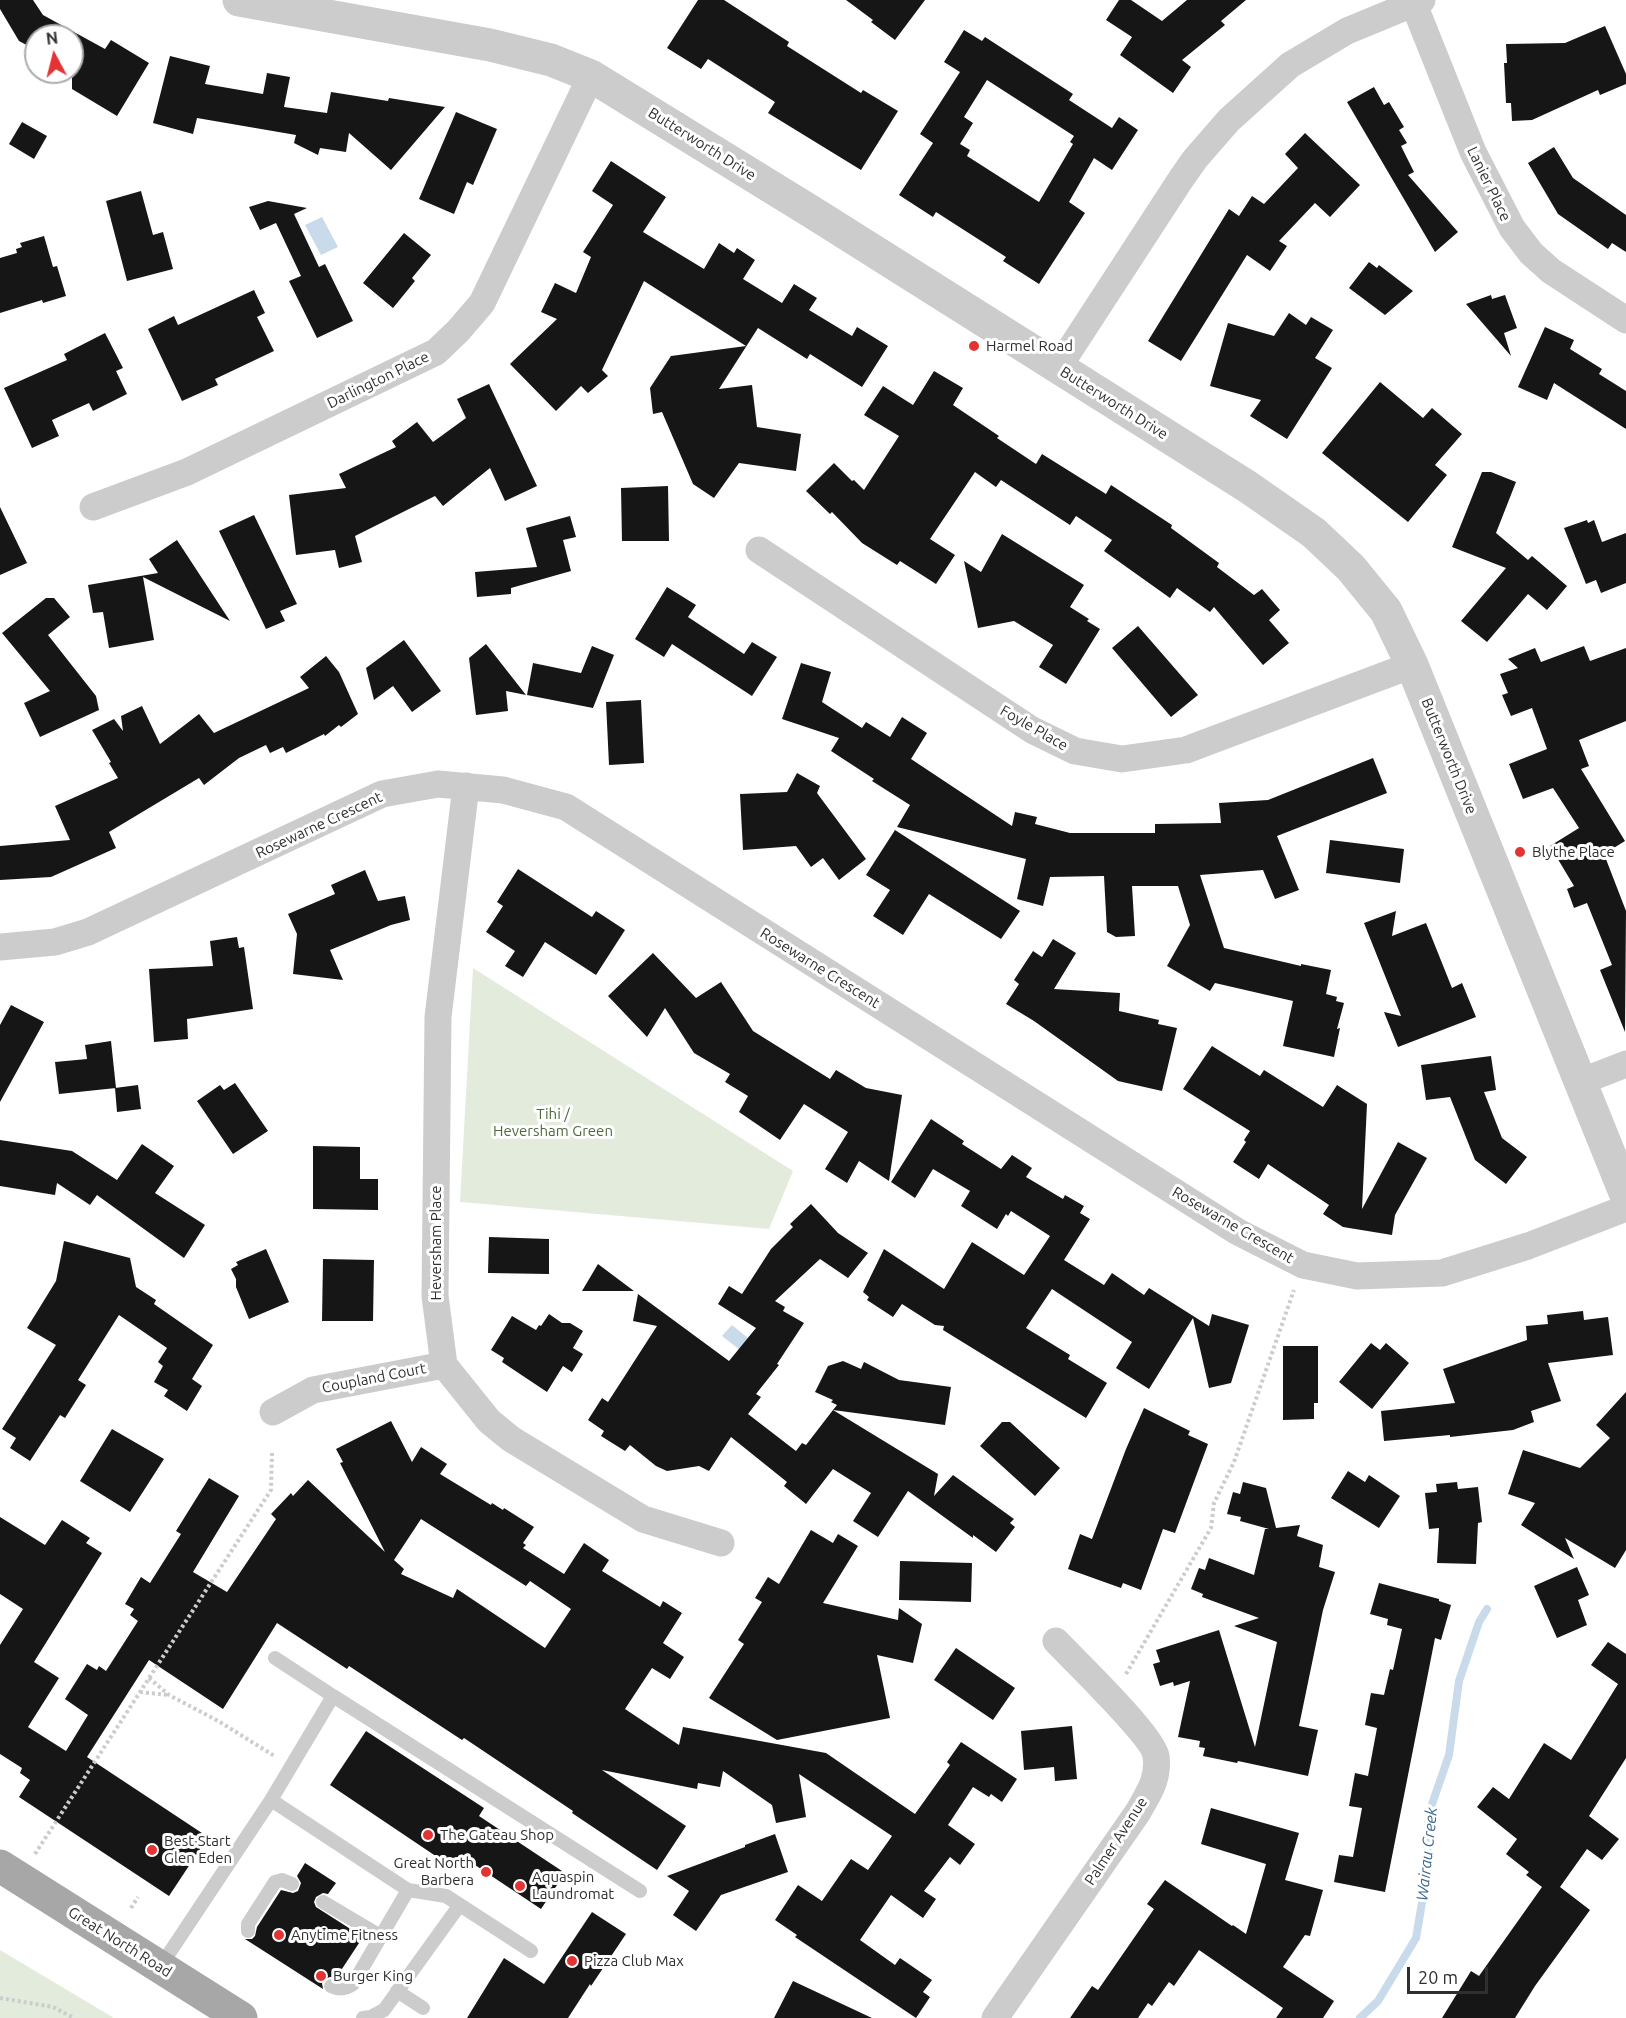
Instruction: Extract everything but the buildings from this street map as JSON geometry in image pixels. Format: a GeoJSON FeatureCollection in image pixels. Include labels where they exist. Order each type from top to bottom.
{"type":"FeatureCollection","features":[{"type":"Feature","properties":{"kind":"main road","name":"Great North Road"},"geometry":{"type":"LineString","coordinates":[[0,1866],[240,2018]]}},
{"type":"Feature","properties":{"kind":"street","name":"Butterworth Drive"},"geometry":{"type":"LineString","coordinates":[[239,0],[490,45],[551,60],[591,76],[1248,487],[1314,533],[1351,568],[1386,611],[1412,665],[1626,1195]]}},
{"type":"Feature","properties":{"kind":"street","name":"Lanier Place"},"geometry":{"type":"LineString","coordinates":[[1418,1],[1473,152],[1512,228],[1531,253],[1551,271],[1626,320]]}},
{"type":"Feature","properties":{"kind":"street"},"geometry":{"type":"LineString","coordinates":[[1058,368],[1180,179],[1229,120],[1290,65],[1347,31],[1418,1]]}},
{"type":"Feature","properties":{"kind":"street","name":"Darlington Place"},"geometry":{"type":"LineString","coordinates":[[93,507],[187,472],[436,352],[459,332],[482,303],[591,76]]}},
{"type":"Feature","properties":{"kind":"street","name":"Foyle Place"},"geometry":{"type":"LineString","coordinates":[[759,550],[1032,730],[1075,751],[1086,753],[1122,759],[1186,750],[1412,665]]}},
{"type":"Feature","properties":{"kind":"street","name":"Rosewarne Crescent"},"geometry":{"type":"LineString","coordinates":[[0,947],[55,942],[88,932],[382,794],[438,784],[503,790],[566,807],[1238,1232],[1303,1265],[1357,1276],[1442,1273],[1528,1246],[1626,1208]]}},
{"type":"Feature","properties":{"kind":"street","name":"Heversham Place"},"geometry":{"type":"LineString","coordinates":[[444,1365],[435,1296],[438,1017],[466,786]]}},
{"type":"Feature","properties":{"kind":"street"},"geometry":{"type":"LineString","coordinates":[[1580,1082],[1626,1064]]}},
{"type":"Feature","properties":{"kind":"street"},"geometry":{"type":"LineString","coordinates":[[444,1365],[489,1421],[511,1439],[644,1519],[721,1543]]}},
{"type":"Feature","properties":{"kind":"street","name":"Coupland Court"},"geometry":{"type":"LineString","coordinates":[[273,1412],[313,1390],[444,1365]]}},
{"type":"Feature","properties":{"kind":"street","name":"Palmer Avenue"},"geometry":{"type":"LineString","coordinates":[[995,2018],[1138,1812],[1155,1780],[1156,1753],[1141,1732],[1056,1641]]}},
{"type":"Feature","properties":{"kind":"lane"},"geometry":{"type":"LineString","coordinates":[[275,1658],[640,1891]]}},
{"type":"Feature","properties":{"kind":"lane"},"geometry":{"type":"LineString","coordinates":[[160,1967],[272,1800],[333,1696]]}},
{"type":"Feature","properties":{"kind":"lane"},"geometry":{"type":"LineString","coordinates":[[272,1800],[408,1890],[446,1896],[531,1950]]}},
{"type":"Feature","properties":{"kind":"lane"},"geometry":{"type":"LineString","coordinates":[[248,1931],[248,1924],[275,1882],[282,1880],[292,1884]]}},
{"type":"Feature","properties":{"kind":"lane"},"geometry":{"type":"LineString","coordinates":[[331,1986],[340,1989],[353,1984],[408,1890]]}},
{"type":"Feature","properties":{"kind":"lane"},"geometry":{"type":"LineString","coordinates":[[323,1902],[382,1936]]}},
{"type":"Feature","properties":{"kind":"lane"},"geometry":{"type":"LineString","coordinates":[[363,2018],[384,2010],[459,1906]]}},
{"type":"Feature","properties":{"kind":"lane"},"geometry":{"type":"LineString","coordinates":[[397,1991],[423,2008]]}},
{"type":"Feature","properties":{"kind":"path"},"geometry":{"type":"LineString","coordinates":[[1124,1677],[1211,1528],[1214,1503],[1234,1462],[1297,1281]]}},
{"type":"Feature","properties":{"kind":"path"},"geometry":{"type":"LineString","coordinates":[[32,1858],[271,1490],[272,1454]]}},
{"type":"Feature","properties":{"kind":"path"},"geometry":{"type":"LineString","coordinates":[[149,1678],[169,1695],[220,1722],[278,1758]]}},
{"type":"Feature","properties":{"kind":"path"},"geometry":{"type":"LineString","coordinates":[[140,1692],[169,1695]]}},
{"type":"Feature","properties":{"kind":"path"},"geometry":{"type":"LineString","coordinates":[[132,1908],[138,1897]]}},
{"type":"Feature","properties":{"kind":"path"},"geometry":{"type":"LineString","coordinates":[[0,1998],[53,2007],[74,2018]]}},
{"type":"Feature","properties":{"kind":"green space","name":"Tihi / Heversham Green"},"geometry":{"type":"Polygon","coordinates":[[[473,968],[793,1171],[769,1229],[460,1202],[473,968]]]}},
{"type":"Feature","properties":{"kind":"green space"},"geometry":{"type":"Polygon","coordinates":[[[0,1950],[114,2018],[0,2018],[0,1950]]]}},
{"type":"Feature","properties":{"kind":"water"},"geometry":{"type":"Polygon","coordinates":[[[322,217],[338,247],[321,255],[305,225],[322,217]]]}},
{"type":"Feature","properties":{"kind":"water"},"geometry":{"type":"Polygon","coordinates":[[[732,1325],[754,1343],[745,1354],[722,1336],[732,1325]]]}},
{"type":"Feature","properties":{"kind":"waterway","name":"Wairau Creek"},"geometry":{"type":"LineString","coordinates":[[1360,2018],[1378,2001],[1416,1938],[1426,1879],[1429,1813],[1449,1755],[1459,1681],[1479,1622],[1487,1609]]}},
{"type":"Feature","properties":{"kind":"place","name":"Harmel Road"},"geometry":{"type":"Point","coordinates":[974,346]}},
{"type":"Feature","properties":{"kind":"place","name":"Blythe Place"},"geometry":{"type":"Point","coordinates":[1520,852]}},
{"type":"Feature","properties":{"kind":"place","name":"The Gateau Shop"},"geometry":{"type":"Point","coordinates":[428,1835]}},
{"type":"Feature","properties":{"kind":"place","name":"Best Start Glen Eden"},"geometry":{"type":"Point","coordinates":[152,1850]}},
{"type":"Feature","properties":{"kind":"place","name":"Great North Barbera"},"geometry":{"type":"Point","coordinates":[486,1872]}},
{"type":"Feature","properties":{"kind":"place","name":"Aquaspin Laundromat"},"geometry":{"type":"Point","coordinates":[520,1886]}},
{"type":"Feature","properties":{"kind":"place","name":"Anytime Fitness"},"geometry":{"type":"Point","coordinates":[279,1935]}},
{"type":"Feature","properties":{"kind":"place","name":"Pizza Club Max"},"geometry":{"type":"Point","coordinates":[572,1961]}},
{"type":"Feature","properties":{"kind":"place","name":"Burger King"},"geometry":{"type":"Point","coordinates":[321,1976]}}]}
